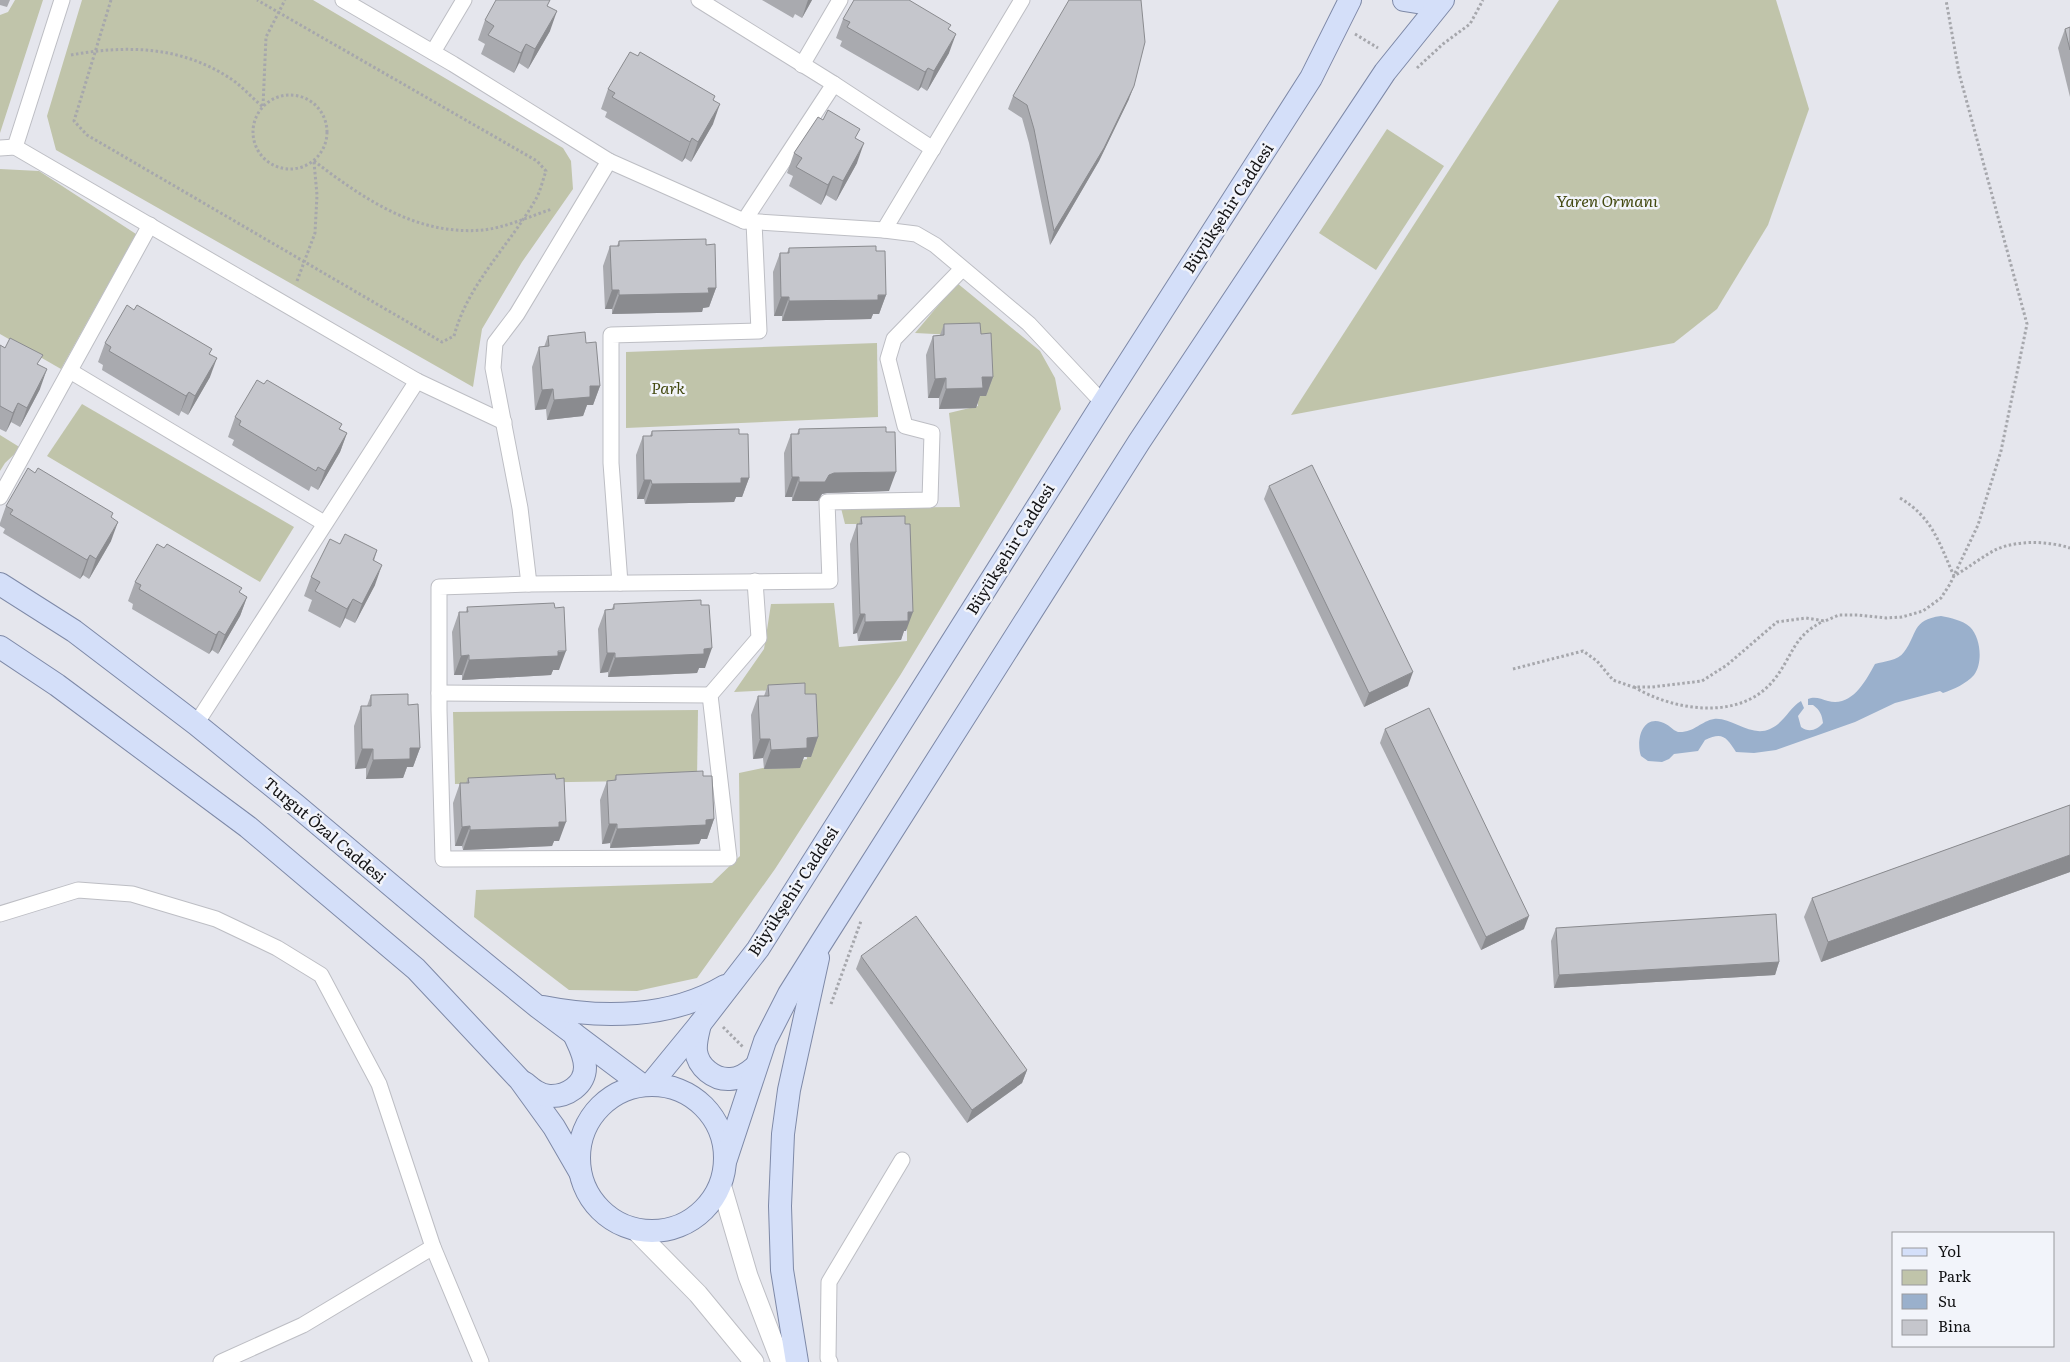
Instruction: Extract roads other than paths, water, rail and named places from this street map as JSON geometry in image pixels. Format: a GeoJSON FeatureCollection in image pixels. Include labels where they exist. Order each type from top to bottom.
{"type":"FeatureCollection","features":[{"type":"Feature","properties":{"kind":"main road","name":"Büyükşehir Caddesi"},"geometry":{"type":"LineString","coordinates":[[646,1085],[704,1018],[758,949],[1103,402],[1311,78],[1347,10],[1350,0]]}},
{"type":"Feature","properties":{"kind":"main road"},"geometry":{"type":"LineString","coordinates":[[1404,0],[1423,3],[1442,0]]}},
{"type":"Feature","properties":{"kind":"main road"},"geometry":{"type":"LineString","coordinates":[[0,647],[57,685],[248,827],[416,969],[520,1080],[554,1128],[580,1172],[588,1195],[599,1209],[613,1220],[635,1230],[658,1232],[681,1226],[696,1217],[709,1205],[721,1184],[726,1159],[765,1041],[789,994],[821,942],[1145,434],[1385,72],[1442,0]]}},
{"type":"Feature","properties":{"kind":"main road","name":"Turgut Özal Caddesi"},"geometry":{"type":"LineString","coordinates":[[0,584],[74,632],[196,724],[538,1007],[646,1085]]}},
{"type":"Feature","properties":{"kind":"main road"},"geometry":{"type":"LineString","coordinates":[[797,1362],[782,1270],[780,1206],[783,1134],[788,1090],[821,942]]}},
{"type":"Feature","properties":{"kind":"main road"},"geometry":{"type":"LineString","coordinates":[[538,1007],[586,1014],[655,1010],[691,1003],[733,982]]}},
{"type":"Feature","properties":{"kind":"main road"},"geometry":{"type":"LineString","coordinates":[[704,1018],[696,1042],[696,1053],[702,1065],[709,1072],[719,1078],[730,1079],[747,1073],[756,1065]]}},
{"type":"Feature","properties":{"kind":"main road"},"geometry":{"type":"LineString","coordinates":[[520,1080],[536,1092],[549,1096],[563,1094],[576,1088],[584,1078],[585,1066],[582,1051],[573,1033]]}},
{"type":"Feature","properties":{"kind":"main road"},"geometry":{"type":"LineString","coordinates":[[580,1172],[579,1160],[582,1137],[593,1115],[609,1098],[620,1092],[646,1085],[667,1086],[680,1090],[701,1103],[717,1123],[722,1134],[726,1159]]}},
{"type":"Feature","properties":{"kind":"street"},"geometry":{"type":"LineString","coordinates":[[16,147],[62,0]]}},
{"type":"Feature","properties":{"kind":"street"},"geometry":{"type":"LineString","coordinates":[[344,0],[433,52],[609,161],[749,222],[884,230],[916,234],[935,245],[1029,324],[1103,402]]}},
{"type":"Feature","properties":{"kind":"street"},"geometry":{"type":"LineString","coordinates":[[433,52],[464,0]]}},
{"type":"Feature","properties":{"kind":"street"},"geometry":{"type":"LineString","coordinates":[[699,0],[834,84],[933,149]]}},
{"type":"Feature","properties":{"kind":"street"},"geometry":{"type":"LineString","coordinates":[[802,64],[840,0]]}},
{"type":"Feature","properties":{"kind":"street"},"geometry":{"type":"LineString","coordinates":[[884,230],[1022,0]]}},
{"type":"Feature","properties":{"kind":"street"},"geometry":{"type":"LineString","coordinates":[[620,583],[611,463],[611,335],[759,331],[749,222],[834,84]]}},
{"type":"Feature","properties":{"kind":"street"},"geometry":{"type":"LineString","coordinates":[[0,148],[16,147],[417,381],[504,422]]}},
{"type":"Feature","properties":{"kind":"street"},"geometry":{"type":"LineString","coordinates":[[529,584],[520,508],[494,368],[495,343],[517,314],[609,161]]}},
{"type":"Feature","properties":{"kind":"street"},"geometry":{"type":"LineString","coordinates":[[0,497],[150,225]]}},
{"type":"Feature","properties":{"kind":"street"},"geometry":{"type":"LineString","coordinates":[[755,580],[759,638],[710,695],[729,858],[443,859],[439,693],[439,587],[755,580],[830,581],[827,502],[930,500],[932,433],[905,426],[888,360],[894,339],[962,268]]}},
{"type":"Feature","properties":{"kind":"street"},"geometry":{"type":"LineString","coordinates":[[70,371],[324,523]]}},
{"type":"Feature","properties":{"kind":"street"},"geometry":{"type":"LineString","coordinates":[[196,724],[417,381]]}},
{"type":"Feature","properties":{"kind":"street"},"geometry":{"type":"LineString","coordinates":[[439,693],[710,695]]}},
{"type":"Feature","properties":{"kind":"street"},"geometry":{"type":"LineString","coordinates":[[0,914],[78,890],[132,894],[216,919],[277,948],[321,975],[379,1084],[432,1247],[481,1362]]}},
{"type":"Feature","properties":{"kind":"street"},"geometry":{"type":"LineString","coordinates":[[830,1362],[828,1358],[829,1282],[902,1160]]}},
{"type":"Feature","properties":{"kind":"street"},"geometry":{"type":"LineString","coordinates":[[721,1184],[761,1316],[780,1362]]}},
{"type":"Feature","properties":{"kind":"street"},"geometry":{"type":"LineString","coordinates":[[635,1230],[698,1294],[754,1362]]}},
{"type":"Feature","properties":{"kind":"street"},"geometry":{"type":"LineString","coordinates":[[222,1362],[303,1325],[432,1247]]}},
{"type":"Feature","properties":{"kind":"water"},"geometry":{"type":"Polygon","coordinates":[[[1941,616],[1956,620],[1970,627],[1977,637],[1980,651],[1979,664],[1974,675],[1956,688],[1943,693],[1940,691],[1895,703],[1855,722],[1776,750],[1754,753],[1736,752],[1724,737],[1716,736],[1705,740],[1698,751],[1674,754],[1662,762],[1648,761],[1641,756],[1639,744],[1642,732],[1645,726],[1654,721],[1664,723],[1678,732],[1689,731],[1714,719],[1728,721],[1756,731],[1763,731],[1779,723],[1801,701],[1804,708],[1798,716],[1801,727],[1807,730],[1816,729],[1823,723],[1822,718],[1819,711],[1813,705],[1808,705],[1808,699],[1816,698],[1836,702],[1851,697],[1857,692],[1875,664],[1895,659],[1901,655],[1920,624],[1931,618],[1941,616]]]}},
{"type":"Feature","properties":{"kind":"park label","name":"Yaren Ormanı"},"geometry":{"type":"Point","coordinates":[1607,201]}},
{"type":"Feature","properties":{"kind":"park label","name":"Park"},"geometry":{"type":"Point","coordinates":[668,388]}}]}
